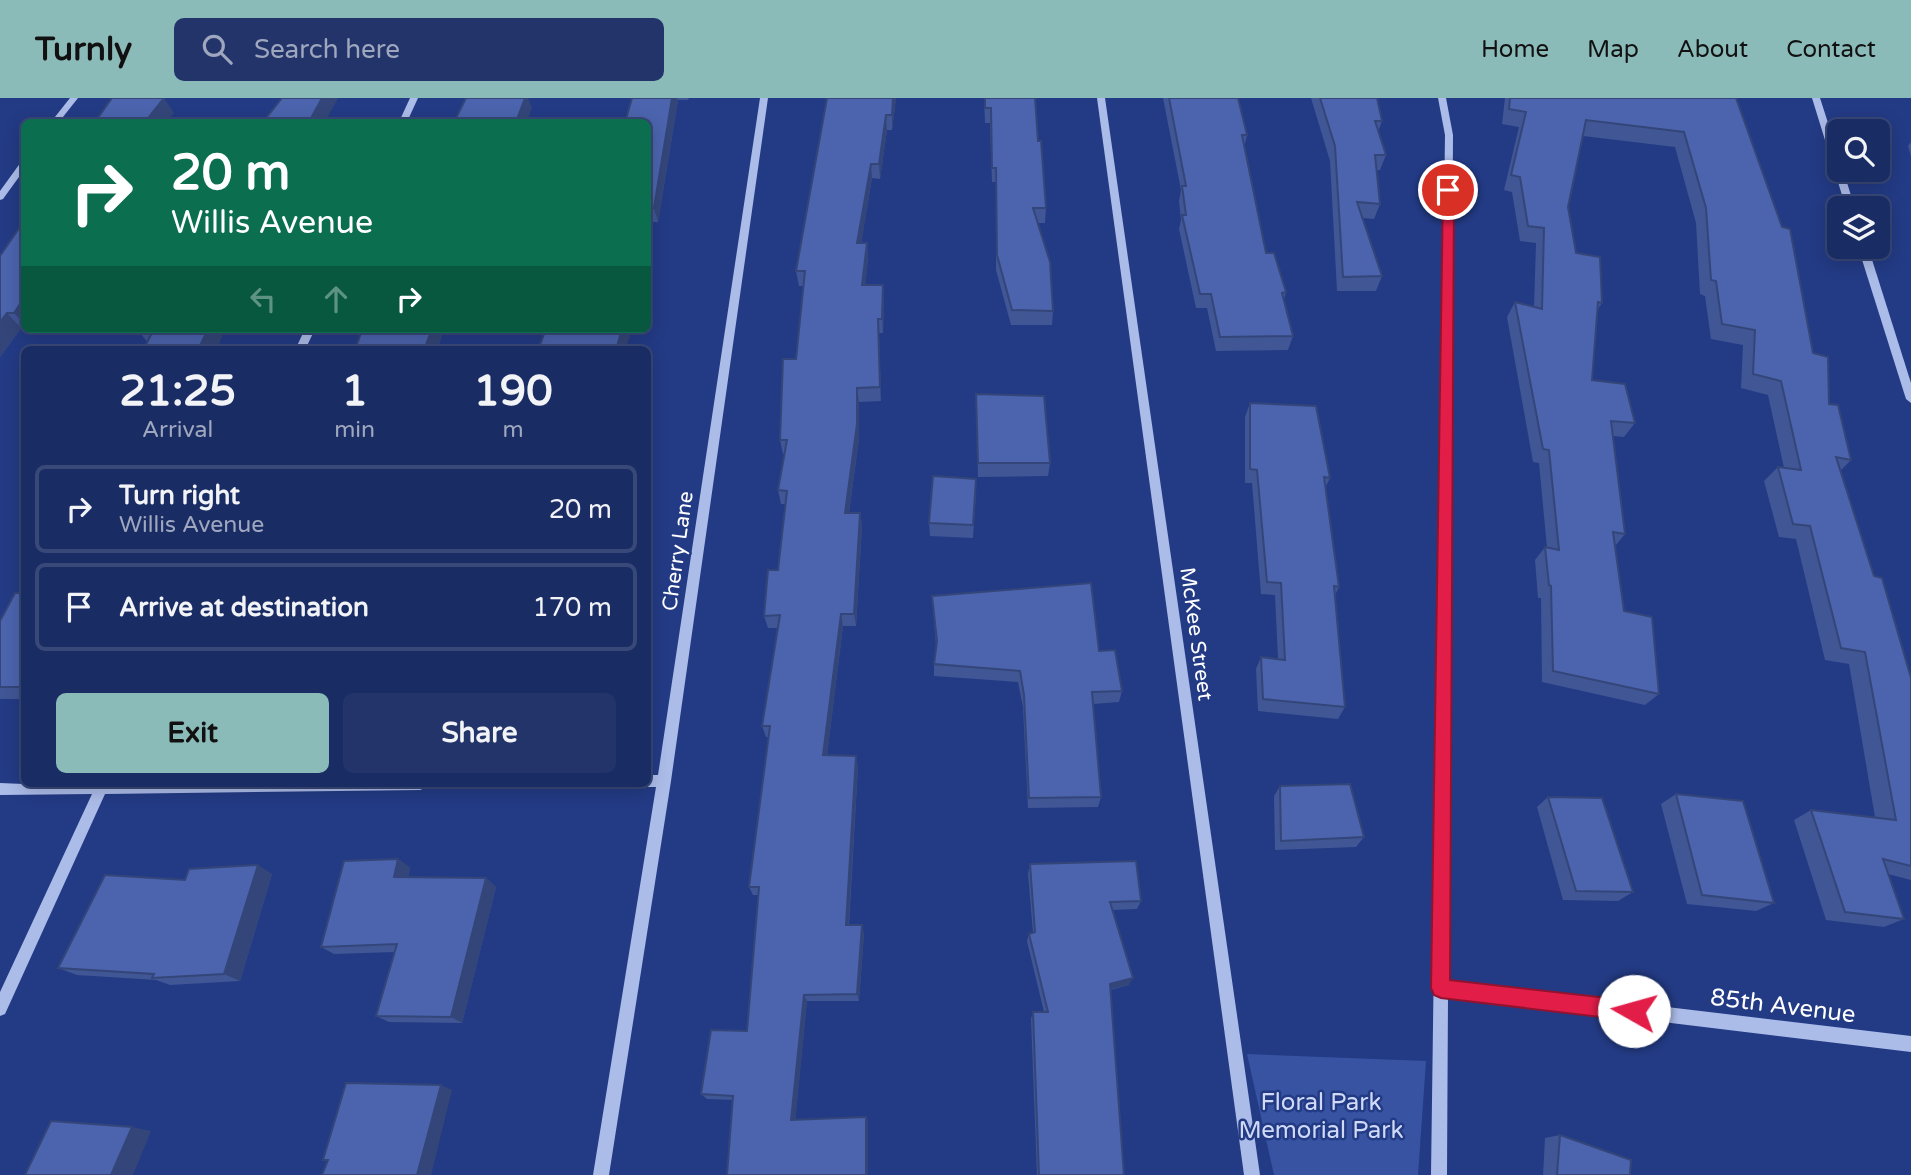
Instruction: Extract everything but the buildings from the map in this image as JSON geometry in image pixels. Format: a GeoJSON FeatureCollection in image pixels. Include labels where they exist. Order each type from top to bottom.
{"type":"FeatureCollection","features":[{"type":"Feature","properties":{"kind":"street"},"geometry":{"type":"LineString","coordinates":[[57,119],[74,98]]}},
{"type":"Feature","properties":{"kind":"street"},"geometry":{"type":"LineString","coordinates":[[404,119],[415,98]]}},
{"type":"Feature","properties":{"kind":"street","name":"Cherry Lane"},"geometry":{"type":"LineString","coordinates":[[601,1175],[664,781],[764,98]]}},
{"type":"Feature","properties":{"kind":"street","name":"McKee Street"},"geometry":{"type":"LineString","coordinates":[[1101,98],[1252,1175]]}},
{"type":"Feature","properties":{"kind":"street"},"geometry":{"type":"LineString","coordinates":[[1439,1175],[1449,149],[1442,98]]}},
{"type":"Feature","properties":{"kind":"street"},"geometry":{"type":"LineString","coordinates":[[1816,98],[1847,196]]}},
{"type":"Feature","properties":{"kind":"street"},"geometry":{"type":"LineString","coordinates":[[0,197],[21,168]]}},
{"type":"Feature","properties":{"kind":"street"},"geometry":{"type":"LineString","coordinates":[[1867,259],[1911,399]]}},
{"type":"Feature","properties":{"kind":"street"},"geometry":{"type":"LineString","coordinates":[[651,781],[664,781]]}},
{"type":"Feature","properties":{"kind":"street"},"geometry":{"type":"LineString","coordinates":[[0,789],[68,787]]}},
{"type":"Feature","properties":{"kind":"street"},"geometry":{"type":"LineString","coordinates":[[0,1009],[102,787]]}},
{"type":"Feature","properties":{"kind":"street","name":"85th Avenue"},"geometry":{"type":"LineString","coordinates":[[1441,988],[1911,1044]]}},
{"type":"Feature","properties":{"kind":"green space","name":"Floral Park Memorial Park"},"geometry":{"type":"Polygon","coordinates":[[[1247,1054],[1426,1061],[1418,1175],[1274,1175],[1247,1054]]]}},
{"type":"Feature","properties":{"kind":"route"},"geometry":{"type":"LineString","coordinates":[[1448,190],[1441,988],[1634,1011]]}}]}
